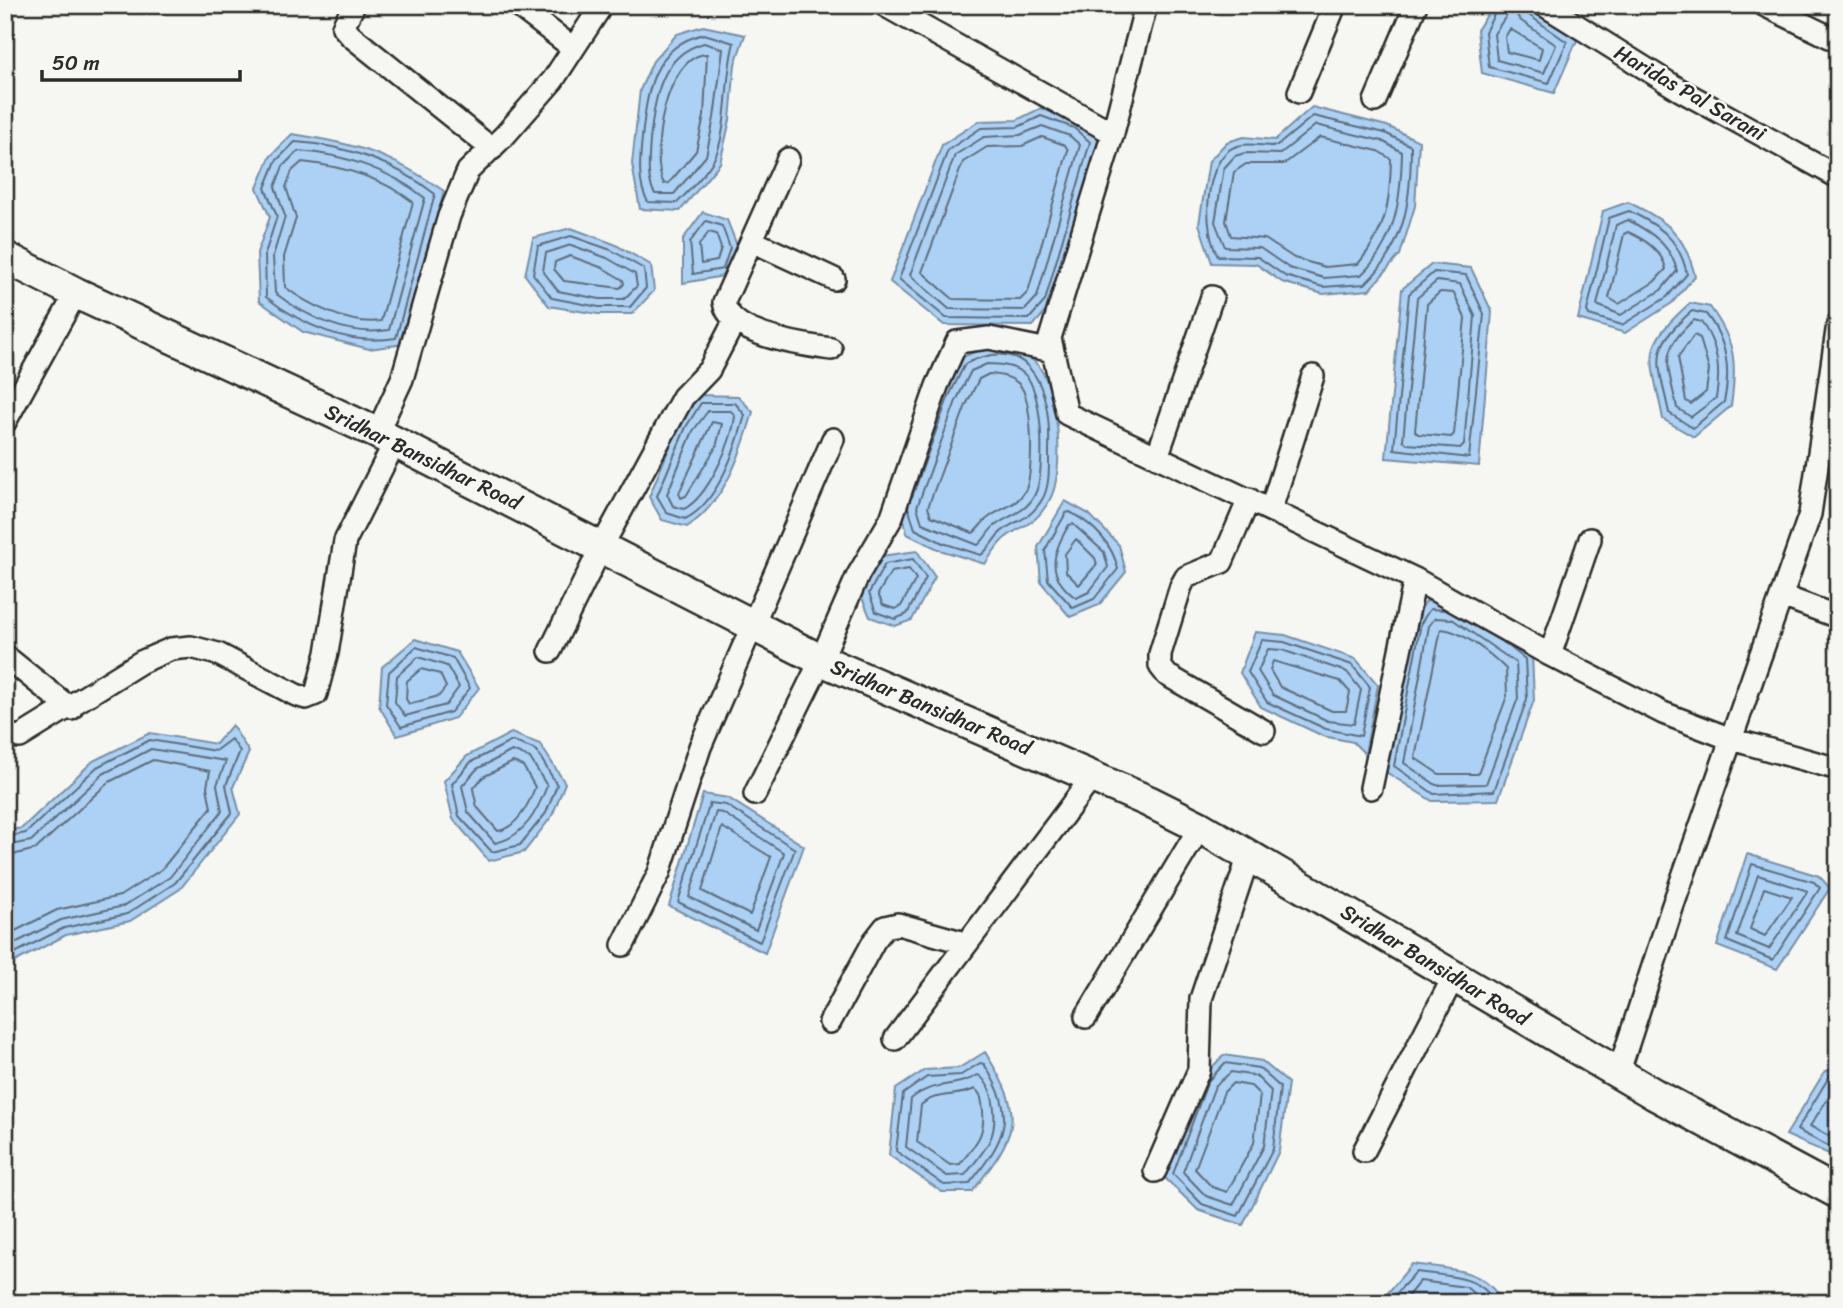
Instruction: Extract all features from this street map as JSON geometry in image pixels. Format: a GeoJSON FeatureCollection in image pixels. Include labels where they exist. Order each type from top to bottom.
{"type":"FeatureCollection","features":[{"type":"Feature","properties":{"kind":"street"},"geometry":{"type":"LineString","coordinates":[[354,5],[343,27],[351,36],[492,149]]}},
{"type":"Feature","properties":{"kind":"street"},"geometry":{"type":"LineString","coordinates":[[517,5],[573,48]]}},
{"type":"Feature","properties":{"kind":"street"},"geometry":{"type":"LineString","coordinates":[[5,735],[20,737],[71,709],[141,662],[171,649],[191,647],[230,659],[296,695],[306,698],[316,694],[327,653],[345,541],[386,437],[449,216],[468,171],[492,149],[553,80],[602,5]]}},
{"type":"Feature","properties":{"kind":"street"},"geometry":{"type":"LineString","coordinates":[[884,5],[1113,133]]}},
{"type":"Feature","properties":{"kind":"street"},"geometry":{"type":"LineString","coordinates":[[1146,5],[1113,133],[1050,338],[1067,414],[1415,579],[1550,655],[1663,713],[1731,739],[1838,769]]}},
{"type":"Feature","properties":{"kind":"street"},"geometry":{"type":"LineString","coordinates":[[1299,92],[1335,5]]}},
{"type":"Feature","properties":{"kind":"street"},"geometry":{"type":"LineString","coordinates":[[1375,102],[1416,5]]}},
{"type":"Feature","properties":{"kind":"street","name":"Haridas Pal Sarani"},"geometry":{"type":"LineString","coordinates":[[1544,5],[1680,90],[1838,177]]}},
{"type":"Feature","properties":{"kind":"street"},"geometry":{"type":"LineString","coordinates":[[1764,5],[1838,41]]}},
{"type":"Feature","properties":{"kind":"street"},"geometry":{"type":"LineString","coordinates":[[788,159],[724,302],[726,312],[734,322],[785,342],[831,349]]}},
{"type":"Feature","properties":{"kind":"street"},"geometry":{"type":"LineString","coordinates":[[752,241],[834,279]]}},
{"type":"Feature","properties":{"kind":"street","name":"Sridhar Bansidhar Road"},"geometry":{"type":"LineString","coordinates":[[5,257],[76,293],[386,437],[821,660],[924,706],[1094,775],[1200,827],[1654,1094],[1838,1192]]}},
{"type":"Feature","properties":{"kind":"street"},"geometry":{"type":"LineString","coordinates":[[5,422],[76,293]]}},
{"type":"Feature","properties":{"kind":"street"},"geometry":{"type":"LineString","coordinates":[[1157,457],[1212,297]]}},
{"type":"Feature","properties":{"kind":"street"},"geometry":{"type":"LineString","coordinates":[[550,651],[602,546],[682,397],[709,370],[734,322]]}},
{"type":"Feature","properties":{"kind":"street"},"geometry":{"type":"LineString","coordinates":[[1619,1071],[1810,514],[1834,382],[1838,324]]}},
{"type":"Feature","properties":{"kind":"street"},"geometry":{"type":"LineString","coordinates":[[755,794],[821,660],[858,575],[891,519],[937,386],[957,342],[989,338],[1053,351]]}},
{"type":"Feature","properties":{"kind":"street"},"geometry":{"type":"LineString","coordinates":[[1270,509],[1313,376]]}},
{"type":"Feature","properties":{"kind":"street"},"geometry":{"type":"LineString","coordinates":[[624,945],[659,873],[701,747],[833,439]]}},
{"type":"Feature","properties":{"kind":"street"},"geometry":{"type":"LineString","coordinates":[[1249,499],[1222,562],[1186,577],[1181,586],[1160,654],[1160,666],[1167,675],[1264,731]]}},
{"type":"Feature","properties":{"kind":"street"},"geometry":{"type":"LineString","coordinates":[[1550,655],[1590,539]]}},
{"type":"Feature","properties":{"kind":"street"},"geometry":{"type":"LineString","coordinates":[[1371,788],[1415,579]]}},
{"type":"Feature","properties":{"kind":"street"},"geometry":{"type":"LineString","coordinates":[[1782,596],[1838,617]]}},
{"type":"Feature","properties":{"kind":"street"},"geometry":{"type":"LineString","coordinates":[[5,656],[71,709]]}},
{"type":"Feature","properties":{"kind":"street"},"geometry":{"type":"LineString","coordinates":[[895,1039],[1094,775]]}},
{"type":"Feature","properties":{"kind":"street"},"geometry":{"type":"LineString","coordinates":[[1086,1017],[1200,827]]}},
{"type":"Feature","properties":{"kind":"street"},"geometry":{"type":"LineString","coordinates":[[1155,1171],[1199,1070],[1201,999],[1248,855]]}},
{"type":"Feature","properties":{"kind":"street"},"geometry":{"type":"LineString","coordinates":[[830,1022],[874,941],[885,927],[898,924],[965,943]]}},
{"type":"Feature","properties":{"kind":"street"},"geometry":{"type":"LineString","coordinates":[[1364,1151],[1453,978]]}},
{"type":"Feature","properties":{"kind":"water"},"geometry":{"type":"Polygon","coordinates":[[[1494,5],[1526,5],[1577,40],[1554,93],[1482,73],[1477,30],[1494,5]]]}},
{"type":"Feature","properties":{"kind":"water"},"geometry":{"type":"Polygon","coordinates":[[[703,26],[745,35],[735,64],[730,120],[720,163],[680,211],[640,209],[632,164],[640,90],[653,61],[677,34],[703,26]]]}},
{"type":"Feature","properties":{"kind":"water"},"geometry":{"type":"Polygon","coordinates":[[[1312,107],[1387,126],[1419,141],[1415,206],[1400,255],[1369,290],[1323,294],[1282,282],[1256,264],[1212,263],[1199,224],[1209,161],[1227,142],[1244,137],[1275,140],[1312,107]]]}},
{"type":"Feature","properties":{"kind":"water"},"geometry":{"type":"Polygon","coordinates":[[[1041,108],[1078,122],[1099,138],[1051,305],[1033,326],[944,325],[890,282],[942,145],[979,121],[1017,120],[1041,108]]]}},
{"type":"Feature","properties":{"kind":"water"},"geometry":{"type":"Polygon","coordinates":[[[292,134],[373,152],[407,168],[444,191],[404,344],[369,349],[303,332],[259,301],[257,253],[270,217],[257,188],[270,157],[292,134]]]}},
{"type":"Feature","properties":{"kind":"water"},"geometry":{"type":"Polygon","coordinates":[[[1628,202],[1654,216],[1672,230],[1686,249],[1695,276],[1672,303],[1625,333],[1578,319],[1603,211],[1628,202]]]}},
{"type":"Feature","properties":{"kind":"water"},"geometry":{"type":"Polygon","coordinates":[[[703,212],[727,220],[738,248],[729,275],[683,283],[683,239],[703,212]]]}},
{"type":"Feature","properties":{"kind":"water"},"geometry":{"type":"Polygon","coordinates":[[[571,228],[614,244],[651,265],[654,291],[632,314],[598,314],[549,306],[525,275],[533,238],[571,228]]]}},
{"type":"Feature","properties":{"kind":"water"},"geometry":{"type":"Polygon","coordinates":[[[1432,264],[1471,268],[1492,312],[1479,466],[1386,458],[1402,289],[1432,264]]]}},
{"type":"Feature","properties":{"kind":"water"},"geometry":{"type":"Polygon","coordinates":[[[1690,303],[1710,307],[1730,343],[1734,365],[1731,406],[1694,437],[1663,419],[1652,355],[1662,332],[1690,303]]]}},
{"type":"Feature","properties":{"kind":"water"},"geometry":{"type":"Polygon","coordinates":[[[984,348],[1024,355],[1035,362],[1043,373],[1054,409],[1058,451],[1054,488],[1049,501],[1033,520],[1002,541],[985,564],[940,550],[907,534],[901,505],[941,395],[960,358],[984,348]]]}},
{"type":"Feature","properties":{"kind":"water"},"geometry":{"type":"Polygon","coordinates":[[[698,395],[738,396],[753,412],[730,476],[712,504],[687,527],[662,520],[649,497],[679,424],[698,395]]]}},
{"type":"Feature","properties":{"kind":"water"},"geometry":{"type":"Polygon","coordinates":[[[1065,501],[1089,514],[1119,545],[1126,572],[1099,605],[1070,617],[1041,582],[1038,547],[1065,501]]]}},
{"type":"Feature","properties":{"kind":"water"},"geometry":{"type":"Polygon","coordinates":[[[917,551],[935,577],[912,620],[895,626],[870,617],[860,593],[881,556],[917,551]]]}},
{"type":"Feature","properties":{"kind":"water"},"geometry":{"type":"Polygon","coordinates":[[[1426,601],[1456,603],[1532,654],[1534,700],[1498,800],[1432,801],[1386,772],[1414,620],[1426,601]]]}},
{"type":"Feature","properties":{"kind":"water"},"geometry":{"type":"Polygon","coordinates":[[[1255,632],[1285,635],[1356,659],[1378,685],[1365,754],[1353,742],[1323,736],[1261,707],[1240,673],[1255,632]]]}},
{"type":"Feature","properties":{"kind":"water"},"geometry":{"type":"Polygon","coordinates":[[[415,639],[457,652],[479,688],[455,718],[397,736],[379,706],[382,667],[415,639]]]}},
{"type":"Feature","properties":{"kind":"water"},"geometry":{"type":"Polygon","coordinates":[[[232,725],[249,752],[233,787],[240,814],[180,889],[130,921],[66,935],[5,967],[5,831],[22,828],[93,761],[150,733],[216,744],[232,725]]]}},
{"type":"Feature","properties":{"kind":"water"},"geometry":{"type":"Polygon","coordinates":[[[511,733],[540,744],[565,783],[552,816],[524,852],[489,861],[453,819],[444,781],[467,756],[511,733]]]}},
{"type":"Feature","properties":{"kind":"water"},"geometry":{"type":"Polygon","coordinates":[[[703,794],[728,798],[804,846],[765,953],[669,906],[703,794]]]}},
{"type":"Feature","properties":{"kind":"water"},"geometry":{"type":"Polygon","coordinates":[[[1747,854],[1819,876],[1830,888],[1777,969],[1717,946],[1747,854]]]}},
{"type":"Feature","properties":{"kind":"water"},"geometry":{"type":"Polygon","coordinates":[[[985,1052],[1007,1094],[1011,1125],[1007,1139],[999,1155],[972,1192],[942,1192],[889,1155],[896,1089],[925,1070],[959,1068],[985,1052]]]}},
{"type":"Feature","properties":{"kind":"water"},"geometry":{"type":"Polygon","coordinates":[[[1224,1055],[1262,1061],[1288,1083],[1279,1151],[1243,1225],[1198,1210],[1164,1177],[1202,1077],[1224,1055]]]}},
{"type":"Feature","properties":{"kind":"water"},"geometry":{"type":"Polygon","coordinates":[[[1838,1066],[1838,1158],[1786,1135],[1825,1071],[1838,1066]]]}},
{"type":"Feature","properties":{"kind":"water"},"geometry":{"type":"Polygon","coordinates":[[[1412,1264],[1451,1269],[1475,1276],[1495,1291],[1502,1303],[1386,1303],[1387,1294],[1412,1264]]]}}]}
